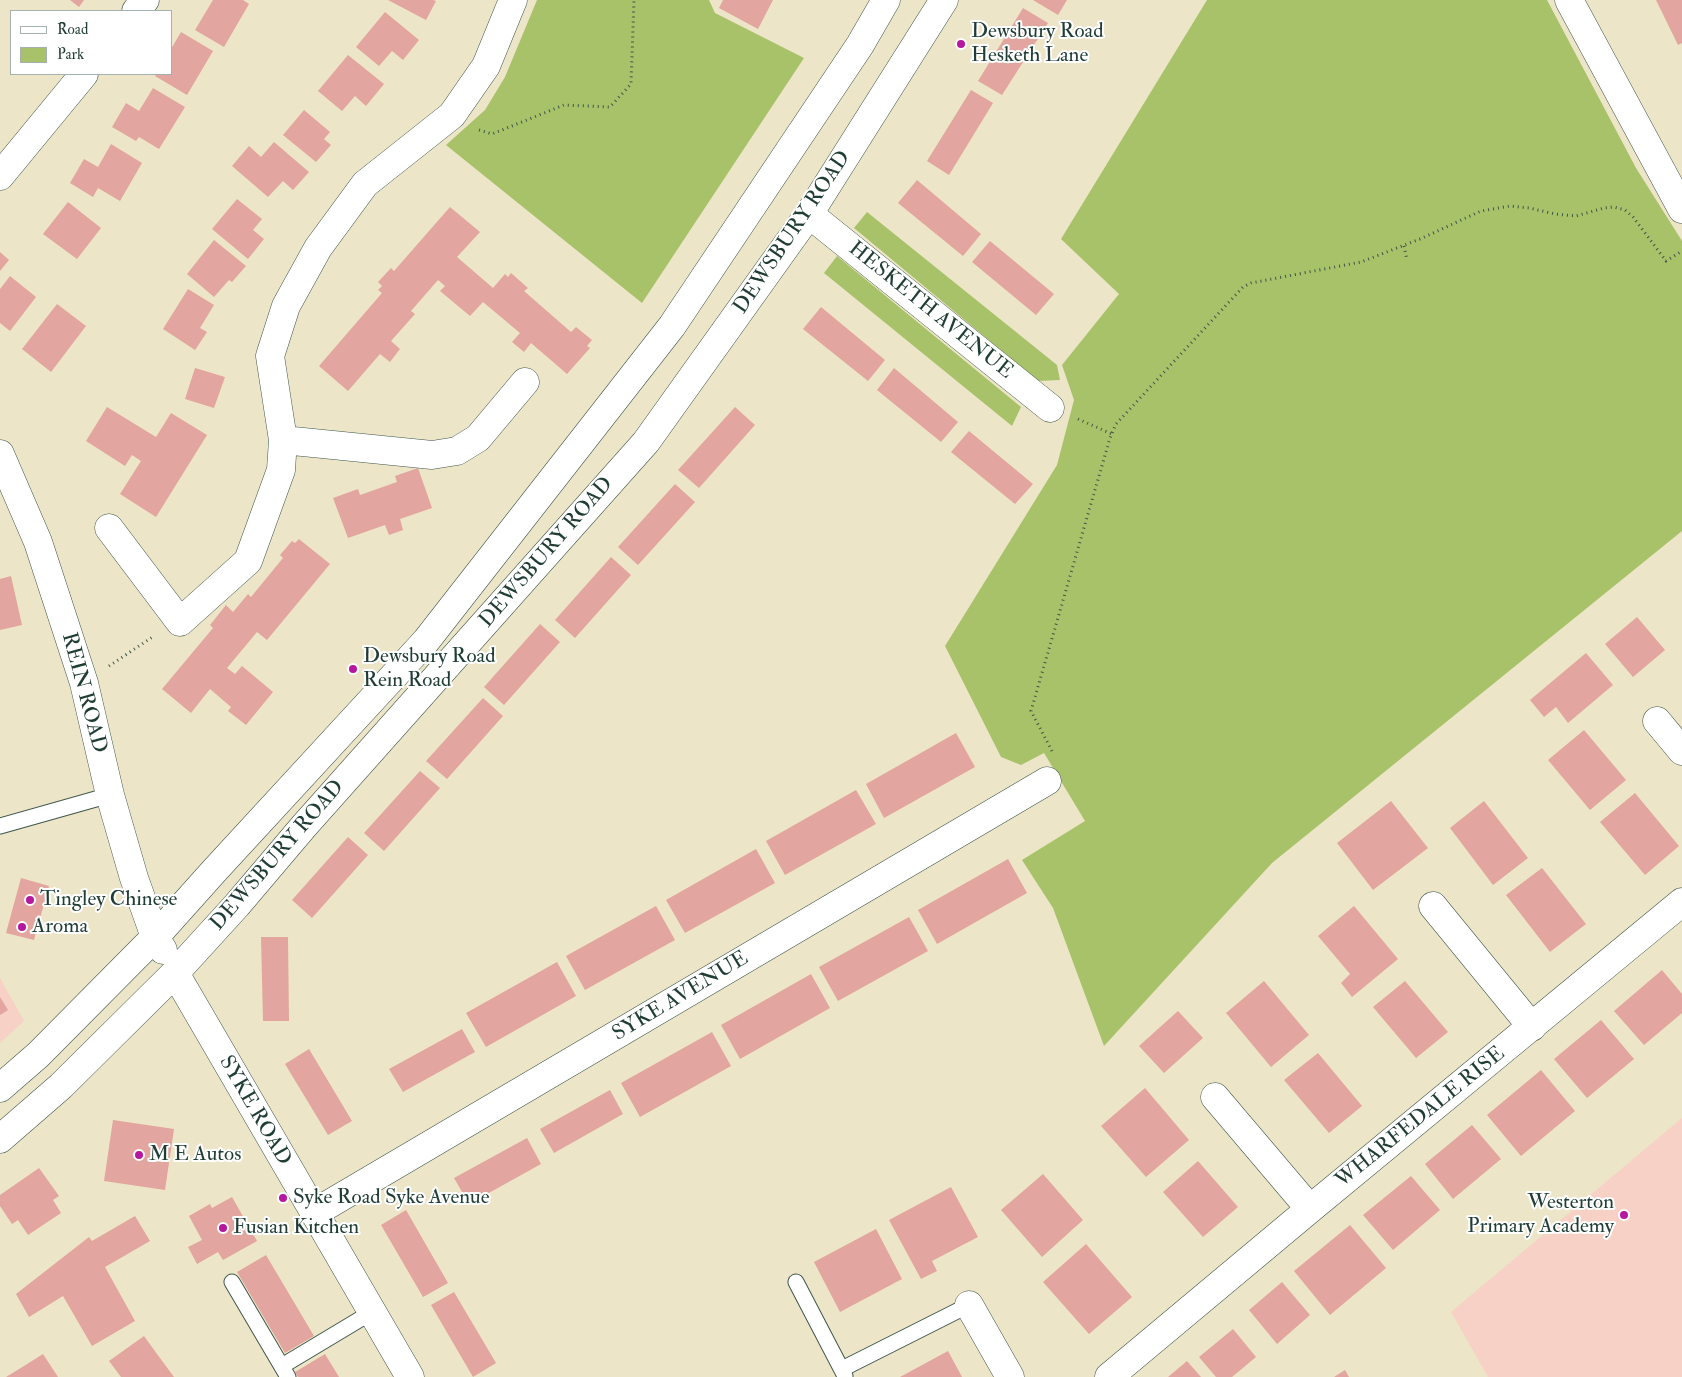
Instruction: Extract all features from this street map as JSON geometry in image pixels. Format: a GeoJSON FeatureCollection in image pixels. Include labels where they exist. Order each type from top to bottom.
{"type":"FeatureCollection","features":[{"type":"Feature","properties":{"kind":"street"},"geometry":{"type":"LineString","coordinates":[[137,10],[145,0]]}},
{"type":"Feature","properties":{"kind":"street"},"geometry":{"type":"LineString","coordinates":[[109,528],[180,622],[248,561],[281,470],[284,440],[270,356],[286,306],[318,248],[365,184],[452,115],[486,66],[513,0]]}},
{"type":"Feature","properties":{"kind":"street","name":"DEWSBURY ROAD"},"geometry":{"type":"LineString","coordinates":[[0,1088],[38,1055],[155,937],[426,642],[672,326],[860,45],[886,0]]}},
{"type":"Feature","properties":{"kind":"street","name":"DEWSBURY ROAD"},"geometry":{"type":"LineString","coordinates":[[0,1139],[61,1086],[175,973],[646,442],[810,214],[944,0]]}},
{"type":"Feature","properties":{"kind":"street"},"geometry":{"type":"LineString","coordinates":[[1569,0],[1682,209]]}},
{"type":"Feature","properties":{"kind":"street"},"geometry":{"type":"LineString","coordinates":[[0,176],[83,75]]}},
{"type":"Feature","properties":{"kind":"street","name":"HESKETH AVENUE"},"geometry":{"type":"LineString","coordinates":[[810,214],[1050,408]]}},
{"type":"Feature","properties":{"kind":"street"},"geometry":{"type":"LineString","coordinates":[[284,440],[432,454],[457,451],[478,438],[525,382]]}},
{"type":"Feature","properties":{"kind":"street","name":"REIN ROAD"},"geometry":{"type":"LineString","coordinates":[[0,454],[38,542],[84,683],[110,796],[134,878],[155,937]]}},
{"type":"Feature","properties":{"kind":"street"},"geometry":{"type":"LineString","coordinates":[[1657,721],[1682,751]]}},
{"type":"Feature","properties":{"kind":"street","name":"SYKE AVENUE"},"geometry":{"type":"LineString","coordinates":[[314,1214],[1047,781]]}},
{"type":"Feature","properties":{"kind":"street","name":"WHARFEDALE RISE"},"geometry":{"type":"LineString","coordinates":[[1109,1377],[1682,902]]}},
{"type":"Feature","properties":{"kind":"street"},"geometry":{"type":"LineString","coordinates":[[1432,906],[1532,1027]]}},
{"type":"Feature","properties":{"kind":"street","name":"SYKE ROAD"},"geometry":{"type":"LineString","coordinates":[[155,937],[410,1377]]}},
{"type":"Feature","properties":{"kind":"street"},"geometry":{"type":"LineString","coordinates":[[1215,1097],[1310,1209]]}},
{"type":"Feature","properties":{"kind":"street"},"geometry":{"type":"LineString","coordinates":[[968,1305],[1010,1377]]}},
{"type":"Feature","properties":{"kind":"lane"},"geometry":{"type":"LineString","coordinates":[[0,826],[110,796]]}},
{"type":"Feature","properties":{"kind":"lane"},"geometry":{"type":"LineString","coordinates":[[232,1282],[285,1372],[372,1312]]}},
{"type":"Feature","properties":{"kind":"lane"},"geometry":{"type":"LineString","coordinates":[[796,1282],[844,1373],[968,1305]]}},
{"type":"Feature","properties":{"kind":"path"},"geometry":{"type":"LineString","coordinates":[[492,134],[564,105],[610,107],[631,84],[634,0]]}},
{"type":"Feature","properties":{"kind":"path"},"geometry":{"type":"LineString","coordinates":[[1047,781],[1065,775],[1031,711],[1112,434],[1116,424],[1243,287],[1251,283],[1361,262],[1404,246],[1481,211],[1510,206],[1576,216],[1614,207],[1625,210],[1634,217],[1666,261],[1682,251]]}},
{"type":"Feature","properties":{"kind":"path"},"geometry":{"type":"LineString","coordinates":[[1404,246],[1407,260]]}},
{"type":"Feature","properties":{"kind":"path"},"geometry":{"type":"LineString","coordinates":[[1050,408],[1112,434]]}},
{"type":"Feature","properties":{"kind":"path"},"geometry":{"type":"LineString","coordinates":[[84,683],[154,636],[180,622]]}},
{"type":"Feature","properties":{"kind":"shaded area"},"geometry":{"type":"Polygon","coordinates":[[[0,978],[24,1021],[0,1043],[0,978]]]}},
{"type":"Feature","properties":{"kind":"shaded area","name":"Westerton Primary Academy"},"geometry":{"type":"Polygon","coordinates":[[[1682,1118],[1682,1377],[1488,1377],[1451,1312],[1682,1118]]]}},
{"type":"Feature","properties":{"kind":"green space"},"geometry":{"type":"Polygon","coordinates":[[[537,0],[709,0],[715,13],[804,58],[642,303],[446,145],[485,110],[505,77],[537,0]]]}},
{"type":"Feature","properties":{"kind":"green space"},"geometry":{"type":"Polygon","coordinates":[[[1207,0],[1547,0],[1636,168],[1682,241],[1682,531],[1272,863],[1104,1046],[1053,908],[1022,860],[1085,821],[1044,753],[1021,765],[1001,757],[945,646],[1057,465],[1074,400],[1062,365],[1119,294],[1061,239],[1207,0]]]}},
{"type":"Feature","properties":{"kind":"green space"},"geometry":{"type":"Polygon","coordinates":[[[867,212],[1057,365],[1060,380],[1038,381],[854,228],[867,212]]]}},
{"type":"Feature","properties":{"kind":"green space"},"geometry":{"type":"Polygon","coordinates":[[[837,256],[1021,407],[1012,426],[824,273],[837,256]]]}},
{"type":"Feature","properties":{"kind":"building"},"geometry":{"type":"Polygon","coordinates":[[[70,0],[84,0],[79,7],[70,0]]]}},
{"type":"Feature","properties":{"kind":"building"},"geometry":{"type":"Polygon","coordinates":[[[213,0],[243,0],[249,4],[224,47],[195,30],[213,0]]]}},
{"type":"Feature","properties":{"kind":"building"},"geometry":{"type":"Polygon","coordinates":[[[388,0],[433,0],[436,1],[426,20],[388,0]]]}},
{"type":"Feature","properties":{"kind":"building"},"geometry":{"type":"Polygon","coordinates":[[[723,0],[773,0],[758,29],[719,8],[723,0]]]}},
{"type":"Feature","properties":{"kind":"building"},"geometry":{"type":"Polygon","coordinates":[[[1033,0],[1067,0],[1058,15],[1033,0]]]}},
{"type":"Feature","properties":{"kind":"building"},"geometry":{"type":"Polygon","coordinates":[[[1656,0],[1682,0],[1682,43],[1678,45],[1656,0]]]}},
{"type":"Feature","properties":{"kind":"building"},"geometry":{"type":"Polygon","coordinates":[[[1023,8],[1048,23],[1002,95],[978,81],[1023,8]]]}},
{"type":"Feature","properties":{"kind":"building"},"geometry":{"type":"Polygon","coordinates":[[[385,12],[419,40],[403,60],[392,51],[379,66],[356,47],[385,12]]]}},
{"type":"Feature","properties":{"kind":"building"},"geometry":{"type":"Polygon","coordinates":[[[181,32],[213,51],[187,95],[155,76],[172,75],[172,47],[181,32]]]}},
{"type":"Feature","properties":{"kind":"building"},"geometry":{"type":"Polygon","coordinates":[[[348,55],[384,84],[366,106],[355,96],[342,111],[318,91],[348,55]]]}},
{"type":"Feature","properties":{"kind":"building"},"geometry":{"type":"Polygon","coordinates":[[[153,88],[185,107],[159,149],[139,137],[136,141],[112,127],[126,103],[139,111],[153,88]]]}},
{"type":"Feature","properties":{"kind":"building"},"geometry":{"type":"Polygon","coordinates":[[[971,90],[993,103],[949,175],[927,161],[971,90]]]}},
{"type":"Feature","properties":{"kind":"building"},"geometry":{"type":"Polygon","coordinates":[[[304,110],[330,132],[324,139],[331,145],[316,162],[283,135],[304,110]]]}},
{"type":"Feature","properties":{"kind":"building"},"geometry":{"type":"Polygon","coordinates":[[[274,142],[309,172],[293,190],[283,181],[268,197],[232,166],[249,146],[261,157],[274,142]]]}},
{"type":"Feature","properties":{"kind":"building"},"geometry":{"type":"Polygon","coordinates":[[[111,144],[142,163],[120,201],[98,188],[93,197],[70,183],[84,159],[98,167],[111,144]]]}},
{"type":"Feature","properties":{"kind":"building"},"geometry":{"type":"Polygon","coordinates":[[[917,180],[981,234],[963,256],[898,203],[917,180]]]}},
{"type":"Feature","properties":{"kind":"building"},"geometry":{"type":"Polygon","coordinates":[[[237,199],[262,219],[253,230],[264,239],[248,259],[212,229],[237,199]]]}},
{"type":"Feature","properties":{"kind":"building"},"geometry":{"type":"Polygon","coordinates":[[[68,202],[101,228],[77,259],[43,234],[68,202]]]}},
{"type":"Feature","properties":{"kind":"building"},"geometry":{"type":"Polygon","coordinates":[[[450,207],[480,232],[457,257],[493,288],[505,274],[508,277],[511,273],[528,288],[524,291],[571,332],[576,327],[592,340],[587,346],[590,348],[567,374],[531,343],[524,352],[512,342],[520,333],[483,302],[470,316],[440,291],[445,286],[438,280],[411,311],[415,314],[391,341],[400,349],[390,362],[380,354],[348,391],[319,366],[382,293],[378,290],[382,286],[378,282],[391,268],[394,271],[450,207]]]}},
{"type":"Feature","properties":{"kind":"building"},"geometry":{"type":"Polygon","coordinates":[[[214,240],[246,266],[232,282],[229,280],[214,297],[187,274],[214,240]]]}},
{"type":"Feature","properties":{"kind":"building"},"geometry":{"type":"Polygon","coordinates":[[[990,241],[1054,294],[1036,315],[972,262],[990,241]]]}},
{"type":"Feature","properties":{"kind":"building"},"geometry":{"type":"Polygon","coordinates":[[[0,252],[9,260],[0,271],[0,252]]]}},
{"type":"Feature","properties":{"kind":"building"},"geometry":{"type":"Polygon","coordinates":[[[10,276],[36,297],[10,331],[0,323],[0,289],[10,276]]]}},
{"type":"Feature","properties":{"kind":"building"},"geometry":{"type":"Polygon","coordinates":[[[188,289],[214,305],[200,328],[207,332],[195,350],[163,329],[188,289]]]}},
{"type":"Feature","properties":{"kind":"building"},"geometry":{"type":"Polygon","coordinates":[[[57,304],[86,326],[51,372],[22,349],[57,304]]]}},
{"type":"Feature","properties":{"kind":"building"},"geometry":{"type":"Polygon","coordinates":[[[821,307],[885,360],[868,381],[803,329],[821,307]]]}},
{"type":"Feature","properties":{"kind":"building"},"geometry":{"type":"Polygon","coordinates":[[[195,368],[225,377],[214,408],[185,399],[195,368]]]}},
{"type":"Feature","properties":{"kind":"building"},"geometry":{"type":"Polygon","coordinates":[[[894,368],[958,422],[941,442],[877,390],[894,368]]]}},
{"type":"Feature","properties":{"kind":"building"},"geometry":{"type":"Polygon","coordinates":[[[107,407],[156,437],[171,413],[207,435],[156,517],[120,494],[141,461],[132,455],[125,466],[86,441],[107,407]]]}},
{"type":"Feature","properties":{"kind":"building"},"geometry":{"type":"Polygon","coordinates":[[[735,407],[755,425],[699,488],[678,470],[735,407]]]}},
{"type":"Feature","properties":{"kind":"building"},"geometry":{"type":"Polygon","coordinates":[[[969,431],[1033,484],[1015,504],[951,452],[969,431]]]}},
{"type":"Feature","properties":{"kind":"building"},"geometry":{"type":"Polygon","coordinates":[[[418,468],[432,508],[400,519],[403,530],[389,535],[385,525],[348,538],[333,498],[358,489],[360,495],[397,482],[395,476],[418,468]]]}},
{"type":"Feature","properties":{"kind":"building"},"geometry":{"type":"Polygon","coordinates":[[[675,484],[695,502],[638,565],[618,547],[675,484]]]}},
{"type":"Feature","properties":{"kind":"building"},"geometry":{"type":"Polygon","coordinates":[[[299,539],[330,564],[267,640],[257,632],[227,668],[235,674],[242,666],[273,692],[246,725],[228,711],[231,707],[210,689],[191,713],[162,689],[213,628],[210,625],[226,605],[233,612],[248,594],[251,597],[283,558],[280,555],[292,541],[295,543],[299,539]]]}},
{"type":"Feature","properties":{"kind":"building"},"geometry":{"type":"Polygon","coordinates":[[[611,557],[631,575],[575,638],[555,620],[611,557]]]}},
{"type":"Feature","properties":{"kind":"building"},"geometry":{"type":"Polygon","coordinates":[[[11,576],[22,625],[0,630],[0,579],[11,576]]]}},
{"type":"Feature","properties":{"kind":"building"},"geometry":{"type":"Polygon","coordinates":[[[1637,617],[1665,650],[1633,677],[1605,644],[1637,617]]]}},
{"type":"Feature","properties":{"kind":"building"},"geometry":{"type":"Polygon","coordinates":[[[540,624],[560,642],[504,705],[484,687],[540,624]]]}},
{"type":"Feature","properties":{"kind":"building"},"geometry":{"type":"Polygon","coordinates":[[[1586,653],[1613,685],[1568,723],[1556,707],[1544,717],[1530,700],[1586,653]]]}},
{"type":"Feature","properties":{"kind":"building"},"geometry":{"type":"Polygon","coordinates":[[[483,698],[503,716],[447,779],[426,761],[483,698]]]}},
{"type":"Feature","properties":{"kind":"building"},"geometry":{"type":"Polygon","coordinates":[[[1584,730],[1626,780],[1590,810],[1548,760],[1584,730]]]}},
{"type":"Feature","properties":{"kind":"building"},"geometry":{"type":"Polygon","coordinates":[[[956,733],[975,767],[884,818],[866,784],[956,733]]]}},
{"type":"Feature","properties":{"kind":"building"},"geometry":{"type":"Polygon","coordinates":[[[420,771],[440,788],[384,851],[364,833],[420,771]]]}},
{"type":"Feature","properties":{"kind":"building"},"geometry":{"type":"Polygon","coordinates":[[[856,790],[876,824],[785,875],[766,841],[856,790]]]}},
{"type":"Feature","properties":{"kind":"building"},"geometry":{"type":"Polygon","coordinates":[[[1635,793],[1679,846],[1645,875],[1600,822],[1635,793]]]}},
{"type":"Feature","properties":{"kind":"building"},"geometry":{"type":"Polygon","coordinates":[[[1391,801],[1428,848],[1373,890],[1337,843],[1391,801]]]}},
{"type":"Feature","properties":{"kind":"building"},"geometry":{"type":"Polygon","coordinates":[[[1484,801],[1528,858],[1493,885],[1450,828],[1484,801]]]}},
{"type":"Feature","properties":{"kind":"building"},"geometry":{"type":"Polygon","coordinates":[[[348,837],[368,855],[312,918],[292,900],[348,837]]]}},
{"type":"Feature","properties":{"kind":"building"},"geometry":{"type":"Polygon","coordinates":[[[756,849],[775,883],[685,933],[666,900],[756,849]]]}},
{"type":"Feature","properties":{"kind":"building"},"geometry":{"type":"Polygon","coordinates":[[[1008,859],[1027,893],[937,944],[918,910],[1008,859]]]}},
{"type":"Feature","properties":{"kind":"building"},"geometry":{"type":"Polygon","coordinates":[[[1542,868],[1586,924],[1550,952],[1506,895],[1542,868]]]}},
{"type":"Feature","properties":{"kind":"building","name":"Tingley Chinese"},"geometry":{"type":"Polygon","coordinates":[[[21,878],[49,886],[34,940],[6,933],[21,878]]]}},
{"type":"Feature","properties":{"kind":"building"},"geometry":{"type":"Polygon","coordinates":[[[656,906],[675,940],[585,990],[566,956],[656,906]]]}},
{"type":"Feature","properties":{"kind":"building"},"geometry":{"type":"Polygon","coordinates":[[[1354,906],[1398,959],[1352,997],[1341,983],[1350,974],[1318,936],[1354,906]]]}},
{"type":"Feature","properties":{"kind":"building"},"geometry":{"type":"Polygon","coordinates":[[[909,917],[928,951],[838,1001],[819,967],[909,917]]]}},
{"type":"Feature","properties":{"kind":"building"},"geometry":{"type":"Polygon","coordinates":[[[261,937],[288,937],[289,1021],[263,1021],[261,937]]]}},
{"type":"Feature","properties":{"kind":"building"},"geometry":{"type":"Polygon","coordinates":[[[557,962],[576,996],[486,1047],[466,1013],[557,962]]]}},
{"type":"Feature","properties":{"kind":"building"},"geometry":{"type":"Polygon","coordinates":[[[1662,970],[1682,994],[1682,1013],[1644,1045],[1614,1011],[1662,970]]]}},
{"type":"Feature","properties":{"kind":"building"},"geometry":{"type":"Polygon","coordinates":[[[811,974],[830,1008],[740,1059],[721,1025],[811,974]]]}},
{"type":"Feature","properties":{"kind":"building"},"geometry":{"type":"Polygon","coordinates":[[[1264,981],[1309,1035],[1271,1067],[1226,1013],[1264,981]]]}},
{"type":"Feature","properties":{"kind":"building"},"geometry":{"type":"Polygon","coordinates":[[[1405,981],[1448,1032],[1416,1058],[1373,1007],[1405,981]]]}},
{"type":"Feature","properties":{"kind":"building"},"geometry":{"type":"Polygon","coordinates":[[[0,997],[8,1010],[0,1015],[0,997]]]}},
{"type":"Feature","properties":{"kind":"building"},"geometry":{"type":"Polygon","coordinates":[[[1178,1011],[1203,1038],[1164,1073],[1139,1046],[1178,1011]]]}},
{"type":"Feature","properties":{"kind":"building"},"geometry":{"type":"Polygon","coordinates":[[[1601,1020],[1634,1059],[1587,1098],[1554,1059],[1601,1020]]]}},
{"type":"Feature","properties":{"kind":"building"},"geometry":{"type":"Polygon","coordinates":[[[462,1029],[475,1052],[403,1092],[389,1069],[462,1029]]]}},
{"type":"Feature","properties":{"kind":"building"},"geometry":{"type":"Polygon","coordinates":[[[712,1032],[731,1066],[640,1117],[621,1083],[712,1032]]]}},
{"type":"Feature","properties":{"kind":"building"},"geometry":{"type":"Polygon","coordinates":[[[309,1049],[352,1121],[328,1135],[285,1064],[309,1049]]]}},
{"type":"Feature","properties":{"kind":"building"},"geometry":{"type":"Polygon","coordinates":[[[1318,1053],[1362,1106],[1329,1133],[1284,1080],[1318,1053]]]}},
{"type":"Feature","properties":{"kind":"building"},"geometry":{"type":"Polygon","coordinates":[[[1541,1070],[1575,1111],[1521,1156],[1487,1115],[1541,1070]]]}},
{"type":"Feature","properties":{"kind":"building"},"geometry":{"type":"Polygon","coordinates":[[[1145,1088],[1189,1140],[1146,1177],[1101,1126],[1145,1088]]]}},
{"type":"Feature","properties":{"kind":"building"},"geometry":{"type":"Polygon","coordinates":[[[610,1090],[623,1114],[554,1153],[540,1129],[610,1090]]]}},
{"type":"Feature","properties":{"kind":"building","name":"M E Autos"},"geometry":{"type":"Polygon","coordinates":[[[113,1120],[174,1129],[165,1190],[104,1181],[113,1120]]]}},
{"type":"Feature","properties":{"kind":"building"},"geometry":{"type":"Polygon","coordinates":[[[1472,1125],[1501,1159],[1453,1199],[1425,1164],[1472,1125]]]}},
{"type":"Feature","properties":{"kind":"building"},"geometry":{"type":"Polygon","coordinates":[[[527,1138],[541,1164],[469,1204],[454,1178],[527,1138]]]}},
{"type":"Feature","properties":{"kind":"building"},"geometry":{"type":"Polygon","coordinates":[[[1198,1161],[1238,1207],[1203,1237],[1163,1192],[1198,1161]]]}},
{"type":"Feature","properties":{"kind":"building"},"geometry":{"type":"Polygon","coordinates":[[[39,1168],[59,1196],[53,1200],[61,1213],[28,1235],[18,1220],[12,1224],[0,1206],[0,1195],[39,1168]]]}},
{"type":"Feature","properties":{"kind":"building"},"geometry":{"type":"Polygon","coordinates":[[[1043,1174],[1083,1220],[1042,1257],[1001,1210],[1043,1174]]]}},
{"type":"Feature","properties":{"kind":"building"},"geometry":{"type":"Polygon","coordinates":[[[1411,1176],[1440,1210],[1393,1250],[1363,1215],[1411,1176]]]}},
{"type":"Feature","properties":{"kind":"building"},"geometry":{"type":"Polygon","coordinates":[[[951,1187],[978,1237],[932,1261],[937,1271],[921,1279],[889,1220],[951,1187]]]}},
{"type":"Feature","properties":{"kind":"building","name":"Fusian Kitchen"},"geometry":{"type":"Polygon","coordinates":[[[232,1197],[257,1241],[223,1260],[218,1252],[197,1264],[188,1247],[202,1240],[189,1216],[210,1204],[212,1208],[232,1197]]]}},
{"type":"Feature","properties":{"kind":"building"},"geometry":{"type":"Polygon","coordinates":[[[406,1210],[448,1283],[423,1297],[381,1225],[406,1210]]]}},
{"type":"Feature","properties":{"kind":"building"},"geometry":{"type":"Polygon","coordinates":[[[135,1216],[150,1241],[105,1267],[135,1321],[92,1346],[63,1296],[29,1317],[16,1294],[89,1237],[92,1241],[135,1216]]]}},
{"type":"Feature","properties":{"kind":"building"},"geometry":{"type":"Polygon","coordinates":[[[1350,1225],[1386,1268],[1330,1315],[1294,1271],[1350,1225]]]}},
{"type":"Feature","properties":{"kind":"building"},"geometry":{"type":"Polygon","coordinates":[[[876,1229],[902,1279],[840,1312],[814,1262],[876,1229]]]}},
{"type":"Feature","properties":{"kind":"building"},"geometry":{"type":"Polygon","coordinates":[[[1086,1244],[1132,1297],[1089,1334],[1043,1282],[1086,1244]]]}},
{"type":"Feature","properties":{"kind":"building"},"geometry":{"type":"Polygon","coordinates":[[[266,1255],[314,1336],[285,1353],[237,1272],[266,1255]]]}},
{"type":"Feature","properties":{"kind":"building"},"geometry":{"type":"Polygon","coordinates":[[[1282,1282],[1310,1315],[1277,1344],[1249,1310],[1282,1282]]]}},
{"type":"Feature","properties":{"kind":"building"},"geometry":{"type":"Polygon","coordinates":[[[454,1292],[496,1363],[473,1377],[431,1305],[454,1292]]]}},
{"type":"Feature","properties":{"kind":"building"},"geometry":{"type":"Polygon","coordinates":[[[1233,1329],[1256,1357],[1232,1377],[1216,1377],[1199,1357],[1233,1329]]]}},
{"type":"Feature","properties":{"kind":"building"},"geometry":{"type":"Polygon","coordinates":[[[144,1336],[174,1377],[121,1377],[109,1361],[144,1336]]]}},
{"type":"Feature","properties":{"kind":"building"},"geometry":{"type":"Polygon","coordinates":[[[948,1351],[962,1377],[900,1377],[948,1351]]]}},
{"type":"Feature","properties":{"kind":"building"},"geometry":{"type":"Polygon","coordinates":[[[43,1354],[58,1377],[6,1377],[24,1366],[43,1354]]]}},
{"type":"Feature","properties":{"kind":"building"},"geometry":{"type":"Polygon","coordinates":[[[325,1354],[339,1377],[298,1377],[295,1372],[325,1354]]]}},
{"type":"Feature","properties":{"kind":"building"},"geometry":{"type":"Polygon","coordinates":[[[1187,1361],[1201,1377],[1168,1377],[1187,1361]]]}},
{"type":"Feature","properties":{"kind":"building"},"geometry":{"type":"Polygon","coordinates":[[[1345,1370],[1349,1377],[1334,1377],[1345,1370]]]}},
{"type":"Feature","properties":{"kind":"place","name":"Dewsbury Road Hesketh Lane"},"geometry":{"type":"Point","coordinates":[961,44]}},
{"type":"Feature","properties":{"kind":"place","name":"Dewsbury Road Rein Road"},"geometry":{"type":"Point","coordinates":[353,669]}},
{"type":"Feature","properties":{"kind":"place","name":"Tingley Chinese"},"geometry":{"type":"Point","coordinates":[30,900]}},
{"type":"Feature","properties":{"kind":"place","name":"Aroma"},"geometry":{"type":"Point","coordinates":[22,927]}},
{"type":"Feature","properties":{"kind":"place","name":"M E Autos"},"geometry":{"type":"Point","coordinates":[139,1155]}},
{"type":"Feature","properties":{"kind":"place","name":"Syke Road Syke Avenue"},"geometry":{"type":"Point","coordinates":[283,1198]}},
{"type":"Feature","properties":{"kind":"place","name":"Westerton Primary Academy"},"geometry":{"type":"Point","coordinates":[1624,1215]}},
{"type":"Feature","properties":{"kind":"place","name":"Fusian Kitchen"},"geometry":{"type":"Point","coordinates":[223,1228]}}]}
